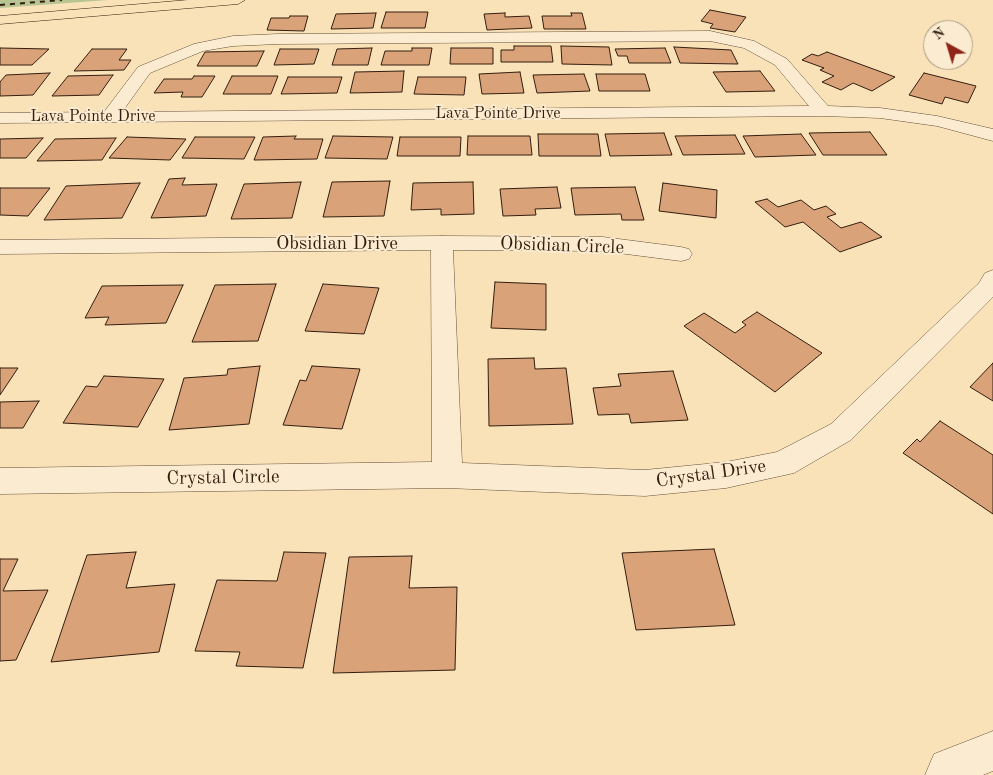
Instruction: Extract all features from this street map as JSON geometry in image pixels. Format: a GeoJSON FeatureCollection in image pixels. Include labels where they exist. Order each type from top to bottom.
{"type":"FeatureCollection","features":[{"type":"Feature","properties":{"kind":"main road"},"geometry":{"type":"LineString","coordinates":[[0,20],[238,0]]}},
{"type":"Feature","properties":{"kind":"street"},"geometry":{"type":"LineString","coordinates":[[109,117],[144,70],[199,47],[233,41],[278,39],[710,36],[749,44],[781,62],[823,111]]}},
{"type":"Feature","properties":{"kind":"street","name":"Lava Pointe Drive"},"geometry":{"type":"LineString","coordinates":[[0,118],[823,111],[880,113],[937,121],[993,134]]}},
{"type":"Feature","properties":{"kind":"street"},"geometry":{"type":"LineString","coordinates":[[442,243],[447,475]]}},
{"type":"Feature","properties":{"kind":"street","name":"Obsidian Drive"},"geometry":{"type":"LineString","coordinates":[[0,247],[442,243]]}},
{"type":"Feature","properties":{"kind":"street","name":"Obsidian Circle"},"geometry":{"type":"LineString","coordinates":[[442,243],[603,244],[681,254]]}},
{"type":"Feature","properties":{"kind":"street","name":"Crystal Drive"},"geometry":{"type":"LineString","coordinates":[[447,475],[645,483],[726,475],[783,464],[841,432],[989,287],[993,278]]}},
{"type":"Feature","properties":{"kind":"street","name":"Crystal Circle"},"geometry":{"type":"LineString","coordinates":[[0,481],[447,475]]}},
{"type":"Feature","properties":{"kind":"street"},"geometry":{"type":"LineString","coordinates":[[946,775],[948,768],[993,751]]}},
{"type":"Feature","properties":{"kind":"green space"},"geometry":{"type":"Polygon","coordinates":[[[0,0],[108,0],[0,8],[0,0]]]}},
{"type":"Feature","properties":{"kind":"building"},"geometry":{"type":"Polygon","coordinates":[[[710,10],[746,17],[735,32],[710,28],[713,24],[701,21],[710,10]]]}},
{"type":"Feature","properties":{"kind":"building"},"geometry":{"type":"Polygon","coordinates":[[[386,12],[428,12],[425,28],[381,28],[386,12]]]}},
{"type":"Feature","properties":{"kind":"building"},"geometry":{"type":"Polygon","coordinates":[[[376,13],[373,28],[331,29],[336,14],[376,13]]]}},
{"type":"Feature","properties":{"kind":"building"},"geometry":{"type":"Polygon","coordinates":[[[505,13],[505,17],[529,16],[532,28],[487,30],[484,14],[505,13]]]}},
{"type":"Feature","properties":{"kind":"building"},"geometry":{"type":"Polygon","coordinates":[[[571,13],[582,13],[586,29],[544,29],[542,16],[572,16],[571,13]]]}},
{"type":"Feature","properties":{"kind":"building"},"geometry":{"type":"Polygon","coordinates":[[[290,16],[308,16],[304,31],[267,30],[271,18],[289,18],[290,16]]]}},
{"type":"Feature","properties":{"kind":"building"},"geometry":{"type":"Polygon","coordinates":[[[514,46],[551,46],[553,62],[501,62],[501,50],[514,50],[514,46]]]}},
{"type":"Feature","properties":{"kind":"building"},"geometry":{"type":"Polygon","coordinates":[[[561,46],[609,47],[612,65],[562,64],[561,46]]]}},
{"type":"Feature","properties":{"kind":"building"},"geometry":{"type":"Polygon","coordinates":[[[674,47],[731,50],[738,64],[680,63],[674,47]]]}},
{"type":"Feature","properties":{"kind":"building"},"geometry":{"type":"Polygon","coordinates":[[[0,48],[49,49],[32,65],[0,65],[0,48]]]}},
{"type":"Feature","properties":{"kind":"building"},"geometry":{"type":"Polygon","coordinates":[[[372,48],[368,65],[332,65],[337,49],[372,48]]]}},
{"type":"Feature","properties":{"kind":"building"},"geometry":{"type":"Polygon","coordinates":[[[412,48],[432,48],[429,65],[381,65],[385,51],[412,51],[412,48]]]}},
{"type":"Feature","properties":{"kind":"building"},"geometry":{"type":"Polygon","coordinates":[[[451,48],[493,48],[493,64],[450,64],[451,48]]]}},
{"type":"Feature","properties":{"kind":"building"},"geometry":{"type":"Polygon","coordinates":[[[665,48],[671,63],[629,63],[627,56],[618,56],[615,49],[665,48]]]}},
{"type":"Feature","properties":{"kind":"building"},"geometry":{"type":"Polygon","coordinates":[[[92,49],[127,49],[119,60],[131,60],[124,70],[74,71],[92,49]]]}},
{"type":"Feature","properties":{"kind":"building"},"geometry":{"type":"Polygon","coordinates":[[[280,49],[319,49],[314,64],[274,65],[280,49]]]}},
{"type":"Feature","properties":{"kind":"building"},"geometry":{"type":"Polygon","coordinates":[[[264,51],[257,66],[197,66],[205,52],[264,51]]]}},
{"type":"Feature","properties":{"kind":"building"},"geometry":{"type":"Polygon","coordinates":[[[827,52],[895,77],[872,91],[853,83],[841,90],[822,82],[834,76],[820,70],[824,68],[802,60],[812,54],[818,56],[827,52]]]}},
{"type":"Feature","properties":{"kind":"building"},"geometry":{"type":"Polygon","coordinates":[[[404,71],[402,92],[350,93],[355,72],[404,71]]]}},
{"type":"Feature","properties":{"kind":"building"},"geometry":{"type":"Polygon","coordinates":[[[760,71],[775,91],[726,92],[713,72],[760,71]]]}},
{"type":"Feature","properties":{"kind":"building"},"geometry":{"type":"Polygon","coordinates":[[[520,72],[524,93],[482,94],[479,74],[520,72]]]}},
{"type":"Feature","properties":{"kind":"building"},"geometry":{"type":"Polygon","coordinates":[[[50,73],[33,95],[0,96],[0,82],[6,75],[50,73]]]}},
{"type":"Feature","properties":{"kind":"building"},"geometry":{"type":"Polygon","coordinates":[[[924,73],[976,86],[968,103],[945,97],[942,104],[909,95],[924,73]]]}},
{"type":"Feature","properties":{"kind":"building"},"geometry":{"type":"Polygon","coordinates":[[[584,74],[590,91],[537,93],[533,75],[584,74]]]}},
{"type":"Feature","properties":{"kind":"building"},"geometry":{"type":"Polygon","coordinates":[[[596,74],[645,74],[650,91],[599,91],[596,74]]]}},
{"type":"Feature","properties":{"kind":"building"},"geometry":{"type":"Polygon","coordinates":[[[113,75],[99,95],[52,96],[68,76],[113,75]]]}},
{"type":"Feature","properties":{"kind":"building"},"geometry":{"type":"Polygon","coordinates":[[[194,76],[215,76],[202,97],[181,97],[183,92],[154,93],[164,79],[192,79],[194,76]]]}},
{"type":"Feature","properties":{"kind":"building"},"geometry":{"type":"Polygon","coordinates":[[[232,76],[278,76],[271,94],[223,94],[232,76]]]}},
{"type":"Feature","properties":{"kind":"building"},"geometry":{"type":"Polygon","coordinates":[[[288,77],[342,77],[337,93],[281,94],[288,77]]]}},
{"type":"Feature","properties":{"kind":"building"},"geometry":{"type":"Polygon","coordinates":[[[418,77],[466,77],[464,95],[414,94],[418,77]]]}},
{"type":"Feature","properties":{"kind":"building"},"geometry":{"type":"Polygon","coordinates":[[[870,132],[887,155],[823,155],[809,133],[870,132]]]}},
{"type":"Feature","properties":{"kind":"building"},"geometry":{"type":"Polygon","coordinates":[[[664,133],[672,155],[610,156],[605,134],[664,133]]]}},
{"type":"Feature","properties":{"kind":"building"},"geometry":{"type":"Polygon","coordinates":[[[538,134],[598,134],[601,156],[539,156],[538,134]]]}},
{"type":"Feature","properties":{"kind":"building"},"geometry":{"type":"Polygon","coordinates":[[[801,134],[816,155],[755,157],[743,136],[801,134]]]}},
{"type":"Feature","properties":{"kind":"building"},"geometry":{"type":"Polygon","coordinates":[[[735,135],[745,154],[683,155],[675,136],[735,135]]]}},
{"type":"Feature","properties":{"kind":"building"},"geometry":{"type":"Polygon","coordinates":[[[296,136],[294,139],[323,139],[317,159],[254,160],[263,137],[296,136]]]}},
{"type":"Feature","properties":{"kind":"building"},"geometry":{"type":"Polygon","coordinates":[[[333,136],[393,137],[387,159],[325,158],[333,136]]]}},
{"type":"Feature","properties":{"kind":"building"},"geometry":{"type":"Polygon","coordinates":[[[468,136],[530,136],[532,155],[467,155],[468,136]]]}},
{"type":"Feature","properties":{"kind":"building"},"geometry":{"type":"Polygon","coordinates":[[[127,137],[186,139],[170,160],[109,158],[127,137]]]}},
{"type":"Feature","properties":{"kind":"building"},"geometry":{"type":"Polygon","coordinates":[[[195,137],[255,137],[244,159],[182,158],[195,137]]]}},
{"type":"Feature","properties":{"kind":"building"},"geometry":{"type":"Polygon","coordinates":[[[400,137],[461,137],[460,156],[397,156],[400,137]]]}},
{"type":"Feature","properties":{"kind":"building"},"geometry":{"type":"Polygon","coordinates":[[[43,138],[26,158],[0,158],[0,139],[43,138]]]}},
{"type":"Feature","properties":{"kind":"building"},"geometry":{"type":"Polygon","coordinates":[[[116,138],[102,160],[37,161],[55,139],[116,138]]]}},
{"type":"Feature","properties":{"kind":"building"},"geometry":{"type":"Polygon","coordinates":[[[185,178],[182,185],[217,184],[206,216],[151,218],[169,179],[185,178]]]}},
{"type":"Feature","properties":{"kind":"building"},"geometry":{"type":"Polygon","coordinates":[[[390,181],[384,216],[323,217],[332,182],[390,181]]]}},
{"type":"Feature","properties":{"kind":"building"},"geometry":{"type":"Polygon","coordinates":[[[301,182],[292,218],[231,219],[244,184],[301,182]]]}},
{"type":"Feature","properties":{"kind":"building"},"geometry":{"type":"Polygon","coordinates":[[[473,182],[474,214],[441,215],[441,209],[411,210],[413,183],[473,182]]]}},
{"type":"Feature","properties":{"kind":"building"},"geometry":{"type":"Polygon","coordinates":[[[140,183],[122,218],[44,220],[66,186],[140,183]]]}},
{"type":"Feature","properties":{"kind":"building"},"geometry":{"type":"Polygon","coordinates":[[[663,183],[717,190],[716,218],[659,211],[663,183]]]}},
{"type":"Feature","properties":{"kind":"building"},"geometry":{"type":"Polygon","coordinates":[[[557,187],[561,208],[535,209],[536,215],[503,216],[500,189],[557,187]]]}},
{"type":"Feature","properties":{"kind":"building"},"geometry":{"type":"Polygon","coordinates":[[[635,187],[644,220],[622,220],[621,214],[575,215],[571,188],[635,187]]]}},
{"type":"Feature","properties":{"kind":"building"},"geometry":{"type":"Polygon","coordinates":[[[0,188],[50,188],[28,216],[0,215],[0,188]]]}},
{"type":"Feature","properties":{"kind":"building"},"geometry":{"type":"Polygon","coordinates":[[[767,199],[778,207],[801,200],[814,210],[826,206],[836,214],[827,217],[841,228],[861,222],[882,237],[840,252],[803,222],[785,227],[755,202],[767,199]]]}},
{"type":"Feature","properties":{"kind":"building"},"geometry":{"type":"Polygon","coordinates":[[[495,282],[546,284],[546,330],[491,328],[495,282]]]}},
{"type":"Feature","properties":{"kind":"building"},"geometry":{"type":"Polygon","coordinates":[[[276,284],[258,341],[192,342],[215,285],[276,284]]]}},
{"type":"Feature","properties":{"kind":"building"},"geometry":{"type":"Polygon","coordinates":[[[323,284],[379,288],[364,334],[305,331],[323,284]]]}},
{"type":"Feature","properties":{"kind":"building"},"geometry":{"type":"Polygon","coordinates":[[[183,285],[166,323],[105,325],[109,317],[85,318],[102,286],[183,285]]]}},
{"type":"Feature","properties":{"kind":"building"},"geometry":{"type":"Polygon","coordinates":[[[757,312],[822,353],[775,392],[684,326],[704,313],[735,333],[746,325],[742,322],[757,312]]]}},
{"type":"Feature","properties":{"kind":"building"},"geometry":{"type":"Polygon","coordinates":[[[534,358],[535,369],[566,368],[573,424],[489,426],[488,359],[534,358]]]}},
{"type":"Feature","properties":{"kind":"building"},"geometry":{"type":"Polygon","coordinates":[[[993,363],[993,401],[970,387],[993,363]]]}},
{"type":"Feature","properties":{"kind":"building"},"geometry":{"type":"Polygon","coordinates":[[[260,366],[249,424],[169,430],[184,378],[227,375],[228,369],[260,366]]]}},
{"type":"Feature","properties":{"kind":"building"},"geometry":{"type":"Polygon","coordinates":[[[312,366],[360,369],[342,429],[283,425],[300,380],[306,381],[312,366]]]}},
{"type":"Feature","properties":{"kind":"building"},"geometry":{"type":"Polygon","coordinates":[[[0,368],[18,368],[0,395],[0,368]]]}},
{"type":"Feature","properties":{"kind":"building"},"geometry":{"type":"Polygon","coordinates":[[[673,371],[688,420],[631,423],[629,414],[598,415],[593,388],[621,386],[618,374],[673,371]]]}},
{"type":"Feature","properties":{"kind":"building"},"geometry":{"type":"Polygon","coordinates":[[[104,376],[164,379],[138,427],[63,423],[86,386],[97,387],[104,376]]]}},
{"type":"Feature","properties":{"kind":"building"},"geometry":{"type":"Polygon","coordinates":[[[39,401],[23,428],[0,428],[0,402],[39,401]]]}},
{"type":"Feature","properties":{"kind":"building"},"geometry":{"type":"Polygon","coordinates":[[[940,421],[993,455],[993,514],[903,453],[917,439],[920,442],[940,421]]]}},
{"type":"Feature","properties":{"kind":"building"},"geometry":{"type":"Polygon","coordinates":[[[714,549],[735,625],[636,630],[622,553],[714,549]]]}},
{"type":"Feature","properties":{"kind":"building"},"geometry":{"type":"Polygon","coordinates":[[[136,552],[126,588],[175,584],[159,652],[51,662],[87,555],[136,552]]]}},
{"type":"Feature","properties":{"kind":"building"},"geometry":{"type":"Polygon","coordinates":[[[284,552],[326,553],[303,668],[236,666],[240,652],[195,651],[217,580],[277,581],[284,552]]]}},
{"type":"Feature","properties":{"kind":"building"},"geometry":{"type":"Polygon","coordinates":[[[412,556],[409,588],[457,587],[455,670],[333,673],[349,557],[412,556]]]}},
{"type":"Feature","properties":{"kind":"building"},"geometry":{"type":"Polygon","coordinates":[[[0,559],[18,559],[3,591],[48,590],[16,660],[0,661],[0,559]]]}},
{"type":"Feature","properties":{"kind":"railway"},"geometry":{"type":"LineString","coordinates":[[0,5],[62,0]]}}]}
